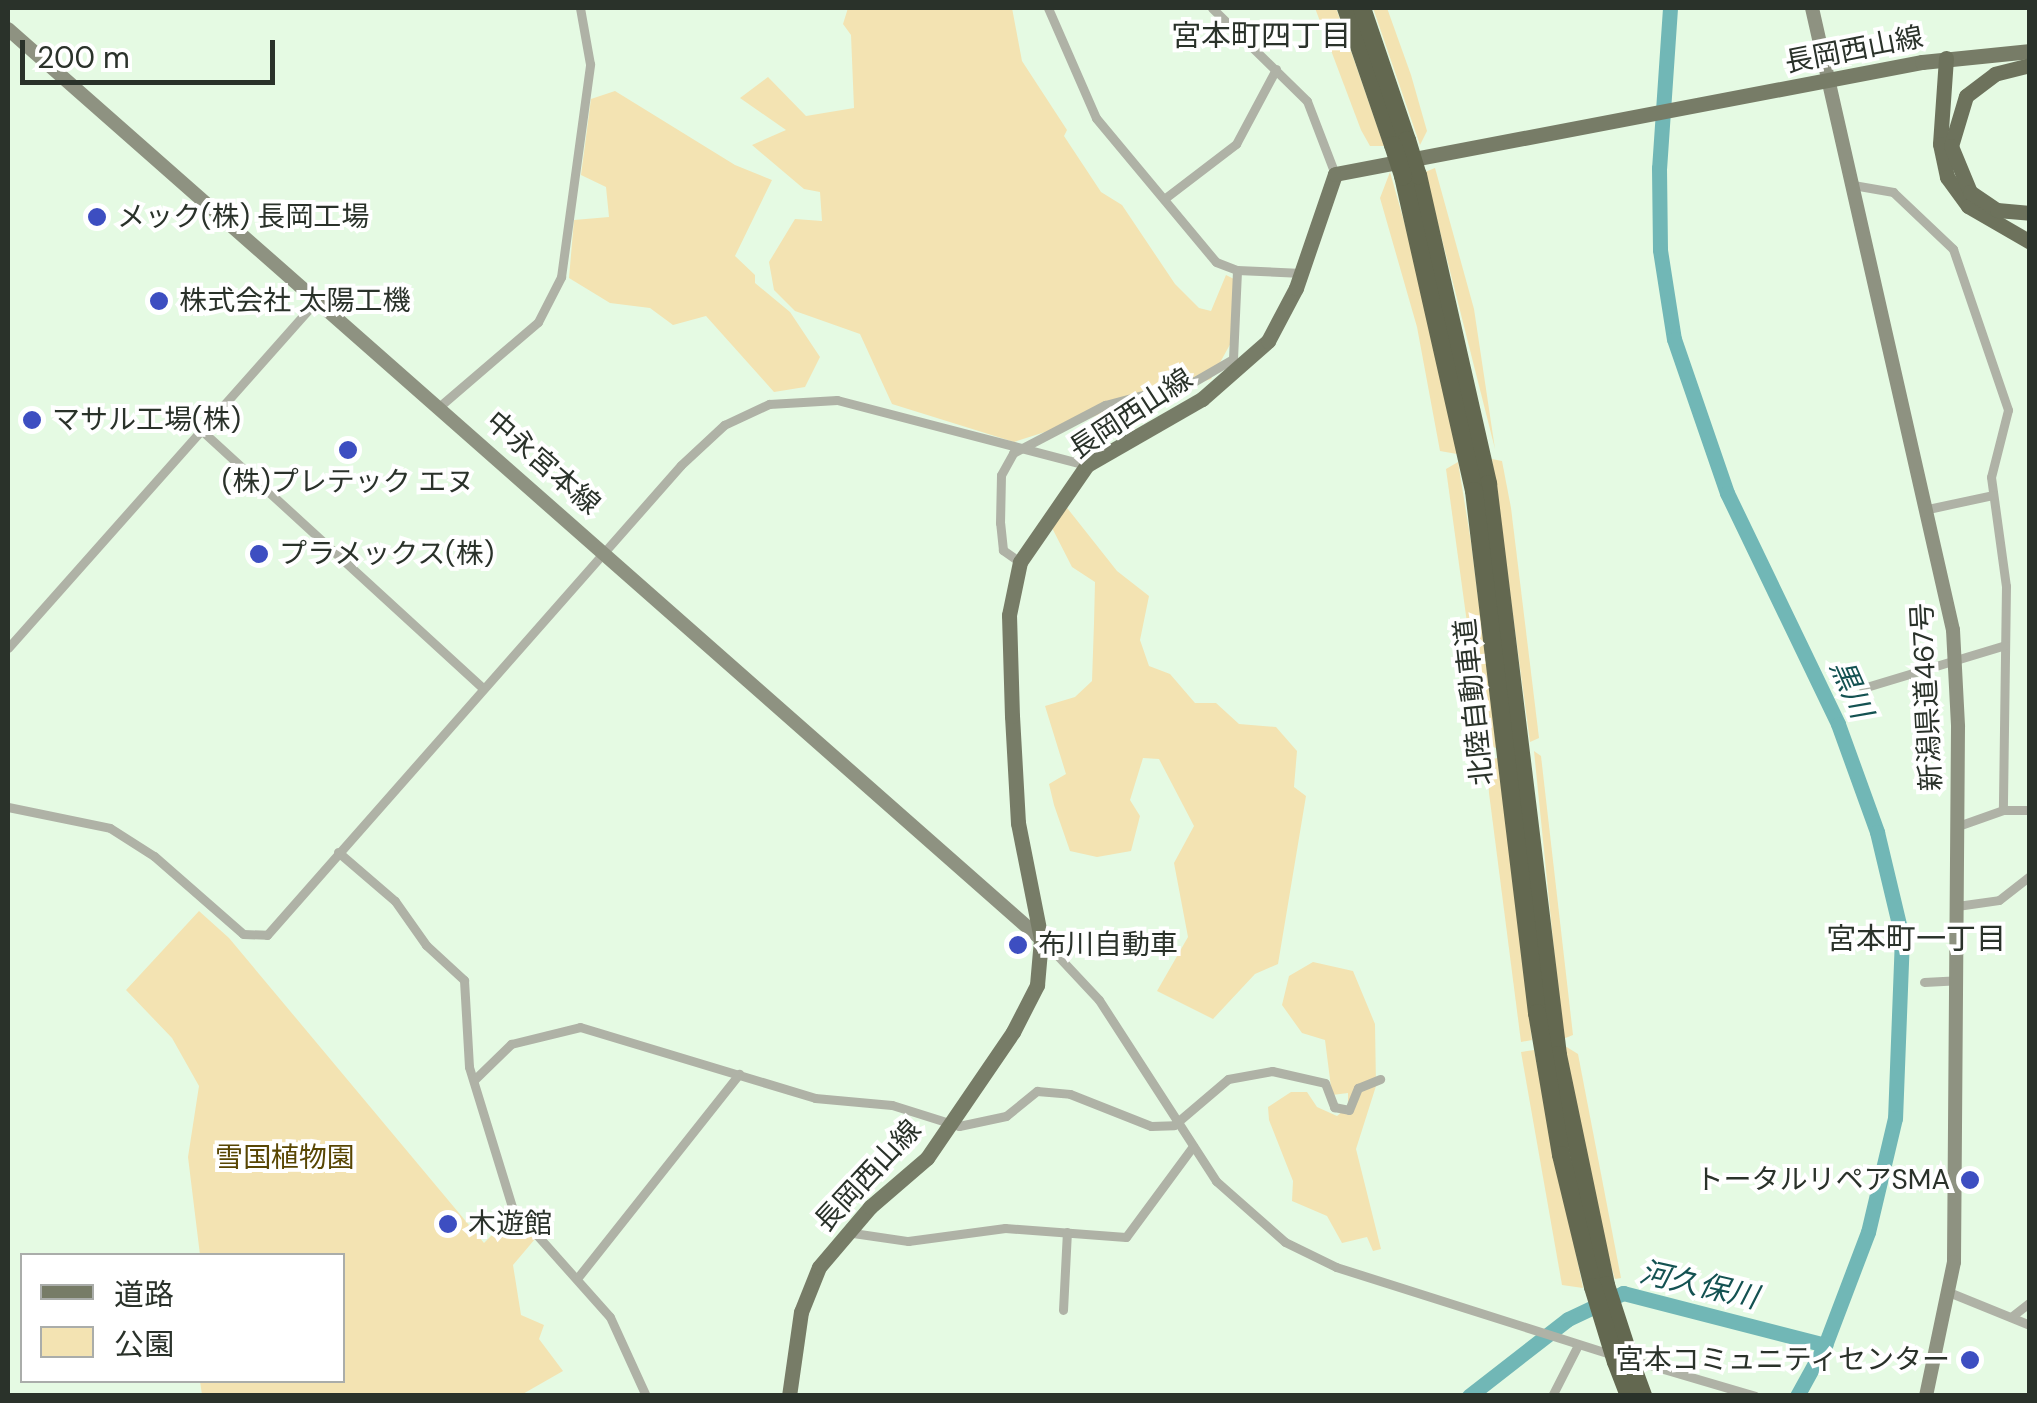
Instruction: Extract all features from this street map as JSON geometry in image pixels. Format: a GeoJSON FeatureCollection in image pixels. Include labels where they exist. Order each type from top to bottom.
{"type":"FeatureCollection","features":[{"type":"Feature","properties":{"kind":"highway","name":"北陸自動車道"},"geometry":{"type":"LineString","coordinates":[[1346,8],[1400,143]]}},
{"type":"Feature","properties":{"kind":"highway","name":"北陸自動車道"},"geometry":{"type":"LineString","coordinates":[[1362,8],[1410,176],[1488,484],[1558,1055],[1600,1286],[1625,1365],[1629,1396]]}},
{"type":"Feature","properties":{"kind":"highway"},"geometry":{"type":"LineString","coordinates":[[1949,58],[1940,144],[1947,177],[1968,206],[2030,242]]}},
{"type":"Feature","properties":{"kind":"highway"},"geometry":{"type":"LineString","coordinates":[[2030,62],[1994,74],[1966,96],[1951,146],[1970,192],[1996,210],[2030,213]]}},
{"type":"Feature","properties":{"kind":"highway","name":"北陸自動車道"},"geometry":{"type":"LineString","coordinates":[[1625,1365],[1644,1396]]}},
{"type":"Feature","properties":{"kind":"main road","name":"新潟県道467号"},"geometry":{"type":"LineString","coordinates":[[1812,8],[1928,510],[1955,658],[1958,826],[1952,1294],[1926,1396]]}},
{"type":"Feature","properties":{"kind":"main road","name":"中永宮本線"},"geometry":{"type":"LineString","coordinates":[[8,29],[1042,939]]}},
{"type":"Feature","properties":{"kind":"main road","name":"長岡西山線"},"geometry":{"type":"LineString","coordinates":[[789,1396],[804,1302],[819,1268],[846,1232],[927,1158],[1030,1001],[1042,939],[1016,799],[1008,636],[1020,562],[1087,465],[1136,441],[1244,368],[1281,322],[1302,274],[1335,174],[1828,79],[1949,58],[2030,51]]}},
{"type":"Feature","properties":{"kind":"main road"},"geometry":{"type":"LineString","coordinates":[[1949,58],[2030,62]]}},
{"type":"Feature","properties":{"kind":"street"},"geometry":{"type":"LineString","coordinates":[[440,406],[538,322],[561,277],[590,64],[580,8]]}},
{"type":"Feature","properties":{"kind":"street"},"geometry":{"type":"LineString","coordinates":[[1048,8],[1096,118],[1216,262],[1237,270],[1302,274]]}},
{"type":"Feature","properties":{"kind":"street"},"geometry":{"type":"LineString","coordinates":[[1212,8],[1308,101],[1335,174]]}},
{"type":"Feature","properties":{"kind":"street"},"geometry":{"type":"LineString","coordinates":[[1164,199],[1236,144],[1276,69]]}},
{"type":"Feature","properties":{"kind":"street"},"geometry":{"type":"LineString","coordinates":[[1853,185],[1883,188],[1914,208],[1962,266],[2008,410],[1994,458],[1993,495],[2004,544],[2003,810]]}},
{"type":"Feature","properties":{"kind":"street"},"geometry":{"type":"LineString","coordinates":[[1020,562],[1003,550],[1000,523],[1000,475],[1018,449],[1077,425],[1105,406],[1195,381],[1233,359],[1237,270]]}},
{"type":"Feature","properties":{"kind":"street"},"geometry":{"type":"LineString","coordinates":[[8,647],[318,299]]}},
{"type":"Feature","properties":{"kind":"street"},"geometry":{"type":"LineString","coordinates":[[8,808],[88,820],[132,840],[252,938],[267,935],[604,551],[715,432],[758,408],[801,399],[850,402],[1087,465]]}},
{"type":"Feature","properties":{"kind":"street"},"geometry":{"type":"LineString","coordinates":[[200,429],[483,688]]}},
{"type":"Feature","properties":{"kind":"street"},"geometry":{"type":"LineString","coordinates":[[1928,510],[1993,495]]}},
{"type":"Feature","properties":{"kind":"street"},"geometry":{"type":"LineString","coordinates":[[1863,688],[2005,645]]}},
{"type":"Feature","properties":{"kind":"street"},"geometry":{"type":"LineString","coordinates":[[1958,826],[2003,810],[2030,810]]}},
{"type":"Feature","properties":{"kind":"street"},"geometry":{"type":"LineString","coordinates":[[338,852],[395,901],[426,945],[464,980],[464,1044],[512,1207],[579,1276],[610,1317],[646,1396]]}},
{"type":"Feature","properties":{"kind":"street"},"geometry":{"type":"LineString","coordinates":[[1956,906],[1998,900],[2030,876]]}},
{"type":"Feature","properties":{"kind":"street"},"geometry":{"type":"LineString","coordinates":[[1042,939],[1093,991],[1225,1192],[1302,1254],[1578,1345],[1755,1396]]}},
{"type":"Feature","properties":{"kind":"street"},"geometry":{"type":"LineString","coordinates":[[1924,982],[1957,980]]}},
{"type":"Feature","properties":{"kind":"street"},"geometry":{"type":"LineString","coordinates":[[474,1080],[510,1044],[580,1027],[814,1098],[892,1106],[950,1123],[994,1120],[1030,1095],[1047,1092],[1110,1107],[1151,1126],[1178,1123],[1228,1079],[1290,1072],[1325,1084],[1341,1110],[1354,1106],[1362,1085],[1380,1079]]}},
{"type":"Feature","properties":{"kind":"street"},"geometry":{"type":"LineString","coordinates":[[579,1276],[740,1074]]}},
{"type":"Feature","properties":{"kind":"street"},"geometry":{"type":"LineString","coordinates":[[846,1232],[908,1241],[971,1230],[1132,1234],[1193,1146]]}},
{"type":"Feature","properties":{"kind":"street"},"geometry":{"type":"LineString","coordinates":[[1063,1310],[1067,1232]]}},
{"type":"Feature","properties":{"kind":"street"},"geometry":{"type":"LineString","coordinates":[[1952,1294],[2030,1325]]}},
{"type":"Feature","properties":{"kind":"street"},"geometry":{"type":"LineString","coordinates":[[2011,1317],[2030,1302]]}},
{"type":"Feature","properties":{"kind":"street"},"geometry":{"type":"LineString","coordinates":[[1552,1396],[1578,1345]]}},
{"type":"Feature","properties":{"kind":"green space"},"geometry":{"type":"Polygon","coordinates":[[[848,8],[1012,8],[1022,61],[1067,130],[1064,136],[1101,192],[1122,205],[1175,284],[1199,308],[1211,311],[1226,275],[1238,281],[1233,339],[1211,379],[1014,442],[892,404],[860,334],[795,311],[774,290],[769,262],[795,219],[822,221],[820,192],[804,189],[752,145],[786,130],[740,98],[768,77],[806,116],[854,108],[851,35],[843,24],[848,8]]]}},
{"type":"Feature","properties":{"kind":"green space"},"geometry":{"type":"Polygon","coordinates":[[[1315,8],[1336,8],[1384,146],[1370,146],[1361,130],[1315,8]]]}},
{"type":"Feature","properties":{"kind":"green space"},"geometry":{"type":"Polygon","coordinates":[[[1373,8],[1387,8],[1411,75],[1427,131],[1420,145],[1373,8]]]}},
{"type":"Feature","properties":{"kind":"green space"},"geometry":{"type":"Polygon","coordinates":[[[615,91],[735,165],[772,180],[735,256],[755,275],[755,283],[790,312],[820,357],[805,387],[774,392],[706,316],[673,325],[650,308],[610,303],[569,278],[574,220],[609,217],[606,187],[581,175],[591,99],[615,91]]]}},
{"type":"Feature","properties":{"kind":"green space"},"geometry":{"type":"Polygon","coordinates":[[[1435,168],[1474,309],[1495,449],[1425,172],[1435,168]]]}},
{"type":"Feature","properties":{"kind":"green space"},"geometry":{"type":"Polygon","coordinates":[[[1390,172],[1421,281],[1457,454],[1440,451],[1417,327],[1380,198],[1390,172]]]}},
{"type":"Feature","properties":{"kind":"green space"},"geometry":{"type":"Polygon","coordinates":[[[1492,459],[1502,461],[1511,508],[1539,738],[1530,742],[1492,459]]]}},
{"type":"Feature","properties":{"kind":"green space"},"geometry":{"type":"Polygon","coordinates":[[[1458,462],[1497,749],[1483,740],[1446,469],[1458,462]]]}},
{"type":"Feature","properties":{"kind":"green space"},"geometry":{"type":"Polygon","coordinates":[[[1064,504],[1117,571],[1149,596],[1140,640],[1149,666],[1170,674],[1195,703],[1216,703],[1239,724],[1276,727],[1297,751],[1294,787],[1306,796],[1278,964],[1255,974],[1213,1019],[1157,991],[1188,937],[1174,863],[1194,826],[1159,759],[1143,758],[1130,800],[1140,816],[1131,851],[1097,857],[1070,851],[1054,805],[1049,784],[1066,774],[1045,706],[1075,697],[1092,681],[1094,623],[1095,582],[1072,567],[1049,522],[1064,504]]]}},
{"type":"Feature","properties":{"kind":"green space"},"geometry":{"type":"Polygon","coordinates":[[[1534,751],[1541,756],[1573,1035],[1563,1039],[1534,751]]]}},
{"type":"Feature","properties":{"kind":"green space"},"geometry":{"type":"Polygon","coordinates":[[[1499,757],[1532,1040],[1521,1042],[1489,793],[1487,762],[1499,757]]]}},
{"type":"Feature","properties":{"kind":"green space","name":"雪国植物園"},"geometry":{"type":"Polygon","coordinates":[[[199,911],[229,938],[484,1243],[511,1216],[535,1239],[513,1265],[521,1315],[544,1325],[539,1339],[563,1371],[521,1395],[202,1395],[200,1383],[345,1383],[345,1253],[200,1253],[188,1157],[199,1086],[172,1038],[126,990],[199,911]]]}},
{"type":"Feature","properties":{"kind":"green space"},"geometry":{"type":"Polygon","coordinates":[[[1313,962],[1353,971],[1375,1024],[1376,1086],[1356,1149],[1381,1249],[1373,1251],[1367,1237],[1342,1243],[1327,1216],[1292,1201],[1293,1181],[1269,1120],[1268,1107],[1291,1092],[1307,1092],[1317,1107],[1337,1116],[1348,1107],[1348,1093],[1332,1095],[1325,1040],[1302,1033],[1282,1005],[1289,976],[1313,962]]]}},
{"type":"Feature","properties":{"kind":"green space"},"geometry":{"type":"Polygon","coordinates":[[[1565,1046],[1578,1054],[1621,1278],[1615,1279],[1598,1221],[1565,1046]]]}},
{"type":"Feature","properties":{"kind":"green space"},"geometry":{"type":"Polygon","coordinates":[[[1534,1050],[1583,1288],[1562,1285],[1521,1052],[1534,1050]]]}},
{"type":"Feature","properties":{"kind":"waterway","name":"黒川"},"geometry":{"type":"LineString","coordinates":[[1670,8],[1659,168],[1660,250],[1674,339],[1727,493],[1838,724],[1877,832],[1902,937],[1895,1118],[1868,1232],[1825,1345],[1797,1396]]}},
{"type":"Feature","properties":{"kind":"waterway","name":"河久保川"},"geometry":{"type":"LineString","coordinates":[[1469,1396],[1568,1319],[1623,1293],[1825,1345]]}},
{"type":"Feature","properties":{"kind":"place","name":"メック(株) 長岡工場"},"geometry":{"type":"Point","coordinates":[97,217]}},
{"type":"Feature","properties":{"kind":"place","name":"株式会社 太陽工機"},"geometry":{"type":"Point","coordinates":[159,301]}},
{"type":"Feature","properties":{"kind":"place","name":"マサル工場(株)"},"geometry":{"type":"Point","coordinates":[32,420]}},
{"type":"Feature","properties":{"kind":"place","name":"(株)プレテック エヌ"},"geometry":{"type":"Point","coordinates":[348,450]}},
{"type":"Feature","properties":{"kind":"place","name":"プラメックス(株)"},"geometry":{"type":"Point","coordinates":[259,554]}},
{"type":"Feature","properties":{"kind":"place","name":"布川自動車"},"geometry":{"type":"Point","coordinates":[1018,945]}},
{"type":"Feature","properties":{"kind":"place","name":"トータルリペアSMA"},"geometry":{"type":"Point","coordinates":[1970,1180]}},
{"type":"Feature","properties":{"kind":"place","name":"木遊館"},"geometry":{"type":"Point","coordinates":[448,1224]}},
{"type":"Feature","properties":{"kind":"place","name":"宮本コミュニティセンター"},"geometry":{"type":"Point","coordinates":[1970,1360]}},
{"type":"Feature","properties":{"kind":"district","name":"宮本町四丁目"},"geometry":{"type":"Point","coordinates":[1261,36]}},
{"type":"Feature","properties":{"kind":"district","name":"宮本町一丁目"},"geometry":{"type":"Point","coordinates":[1916,939]}}]}
